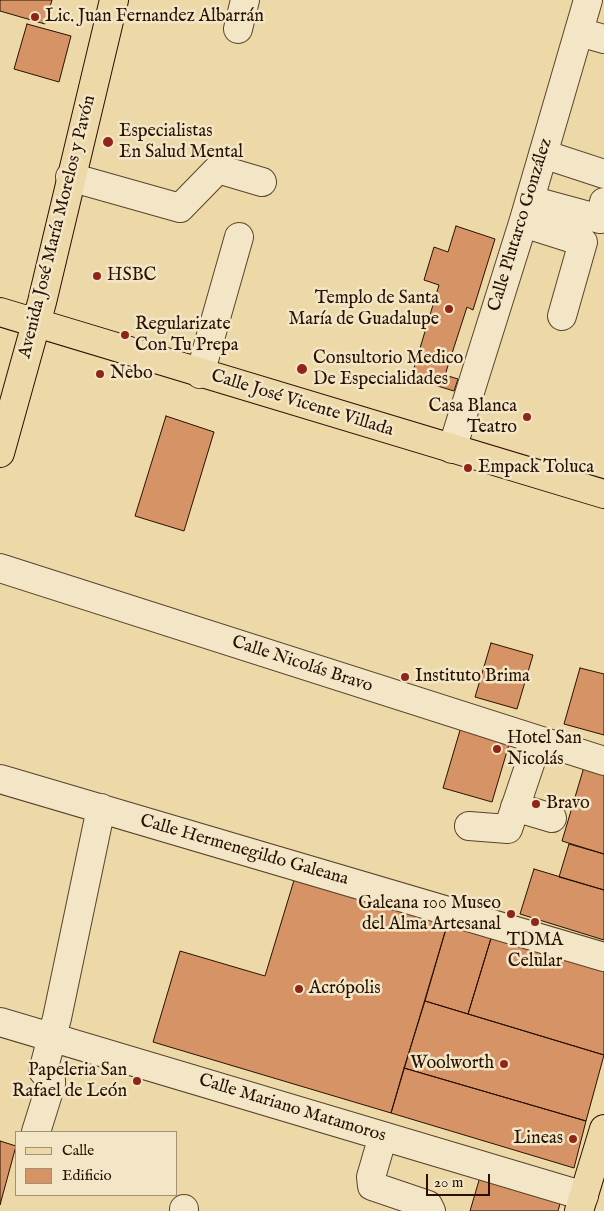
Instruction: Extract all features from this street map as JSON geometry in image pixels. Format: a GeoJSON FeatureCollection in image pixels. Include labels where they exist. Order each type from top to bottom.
{"type":"FeatureCollection","features":[{"type":"Feature","properties":{"kind":"main road","name":"Avenida José María Morelos y Pavón"},"geometry":{"type":"LineString","coordinates":[[0,453],[36,324],[114,0]]}},
{"type":"Feature","properties":{"kind":"main road","name":"Calle José Vicente Villada"},"geometry":{"type":"LineString","coordinates":[[0,312],[200,374],[604,494]]}},
{"type":"Feature","properties":{"kind":"main road"},"geometry":{"type":"LineString","coordinates":[[582,1203],[604,1129]]}},
{"type":"Feature","properties":{"kind":"street"},"geometry":{"type":"LineString","coordinates":[[238,29],[246,0]]}},
{"type":"Feature","properties":{"kind":"street","name":"Calle Plutarco González"},"geometry":{"type":"LineString","coordinates":[[452,449],[527,211],[543,154],[591,36],[588,0]]}},
{"type":"Feature","properties":{"kind":"street"},"geometry":{"type":"LineString","coordinates":[[543,154],[604,174]]}},
{"type":"Feature","properties":{"kind":"street"},"geometry":{"type":"LineString","coordinates":[[70,177],[180,208],[218,169],[262,182]]}},
{"type":"Feature","properties":{"kind":"street"},"geometry":{"type":"LineString","coordinates":[[527,211],[600,219],[604,202]]}},
{"type":"Feature","properties":{"kind":"street"},"geometry":{"type":"LineString","coordinates":[[527,211],[582,242],[562,316]]}},
{"type":"Feature","properties":{"kind":"street"},"geometry":{"type":"LineString","coordinates":[[200,374],[239,237]]}},
{"type":"Feature","properties":{"kind":"street","name":"Calle Nicolás Bravo"},"geometry":{"type":"LineString","coordinates":[[0,568],[604,761]]}},
{"type":"Feature","properties":{"kind":"street"},"geometry":{"type":"LineString","coordinates":[[469,826],[508,829],[538,740]]}},
{"type":"Feature","properties":{"kind":"street","name":"Calle Hermenegildo Galeana"},"geometry":{"type":"LineString","coordinates":[[0,779],[604,957]]}},
{"type":"Feature","properties":{"kind":"street"},"geometry":{"type":"LineString","coordinates":[[515,807],[552,818]]}},
{"type":"Feature","properties":{"kind":"street"},"geometry":{"type":"LineString","coordinates":[[36,1131],[51,1084],[42,1071],[52,1037],[101,808]]}},
{"type":"Feature","properties":{"kind":"street","name":"Calle Mariano Matamoros"},"geometry":{"type":"LineString","coordinates":[[0,1022],[383,1136],[582,1203]]}},
{"type":"Feature","properties":{"kind":"street"},"geometry":{"type":"LineString","coordinates":[[383,1136],[370,1182],[372,1186],[428,1205],[431,1211]]}},
{"type":"Feature","properties":{"kind":"building","name":"Lic. Juan Fernandez Albarrán"},"geometry":{"type":"Polygon","coordinates":[[[0,0],[52,0],[45,24],[0,11],[0,0]]]}},
{"type":"Feature","properties":{"kind":"building"},"geometry":{"type":"Polygon","coordinates":[[[27,24],[71,36],[59,82],[14,69],[27,24]]]}},
{"type":"Feature","properties":{"kind":"building","name":"Templo de Santa María de Guadalupe"},"geometry":{"type":"Polygon","coordinates":[[[456,226],[495,239],[473,310],[467,307],[445,375],[458,379],[454,391],[411,378],[439,285],[424,280],[434,247],[448,252],[456,226]]]}},
{"type":"Feature","properties":{"kind":"building"},"geometry":{"type":"Polygon","coordinates":[[[166,416],[214,432],[184,531],[135,516],[166,416]]]}},
{"type":"Feature","properties":{"kind":"building"},"geometry":{"type":"Polygon","coordinates":[[[491,643],[533,655],[517,709],[475,697],[491,643]]]}},
{"type":"Feature","properties":{"kind":"building"},"geometry":{"type":"Polygon","coordinates":[[[580,668],[604,674],[604,735],[564,724],[580,668]]]}},
{"type":"Feature","properties":{"kind":"building"},"geometry":{"type":"Polygon","coordinates":[[[461,727],[510,741],[492,802],[443,788],[461,727]]]}},
{"type":"Feature","properties":{"kind":"building"},"geometry":{"type":"Polygon","coordinates":[[[584,767],[604,773],[604,854],[562,841],[584,767]]]}},
{"type":"Feature","properties":{"kind":"building"},"geometry":{"type":"Polygon","coordinates":[[[569,844],[604,854],[604,890],[559,877],[569,844]]]}},
{"type":"Feature","properties":{"kind":"building"},"geometry":{"type":"Polygon","coordinates":[[[534,869],[604,890],[604,940],[520,914],[534,869]]]}},
{"type":"Feature","properties":{"kind":"building","name":"Acrópolis"},"geometry":{"type":"Polygon","coordinates":[[[295,877],[448,922],[391,1113],[153,1042],[180,951],[265,976],[295,877]]]}},
{"type":"Feature","properties":{"kind":"building"},"geometry":{"type":"Polygon","coordinates":[[[448,922],[492,935],[468,1014],[425,1001],[448,922]]]}},
{"type":"Feature","properties":{"kind":"building"},"geometry":{"type":"Polygon","coordinates":[[[492,935],[604,969],[604,1055],[468,1014],[492,935]]]}},
{"type":"Feature","properties":{"kind":"building","name":"Woolworth"},"geometry":{"type":"Polygon","coordinates":[[[425,1001],[604,1055],[586,1121],[404,1068],[425,1001]]]}},
{"type":"Feature","properties":{"kind":"building"},"geometry":{"type":"Polygon","coordinates":[[[404,1068],[586,1121],[574,1168],[391,1113],[404,1068]]]}},
{"type":"Feature","properties":{"kind":"building"},"geometry":{"type":"Polygon","coordinates":[[[0,1141],[15,1146],[15,1150],[0,1205],[0,1141]]]}},
{"type":"Feature","properties":{"kind":"building"},"geometry":{"type":"Polygon","coordinates":[[[480,1177],[561,1200],[558,1211],[470,1211],[480,1177]]]}},
{"type":"Feature","properties":{"kind":"place","name":"Lic. Juan Fernandez Albarrán"},"geometry":{"type":"Point","coordinates":[35,17]}},
{"type":"Feature","properties":{"kind":"place","name":"Especialistas En Salud Mental"},"geometry":{"type":"Point","coordinates":[108,142]}},
{"type":"Feature","properties":{"kind":"place","name":"HSBC"},"geometry":{"type":"Point","coordinates":[97,276]}},
{"type":"Feature","properties":{"kind":"place","name":"Templo de Santa María de Guadalupe"},"geometry":{"type":"Point","coordinates":[449,309]}},
{"type":"Feature","properties":{"kind":"place","name":"Regularizate Con Tu Prepa"},"geometry":{"type":"Point","coordinates":[125,335]}},
{"type":"Feature","properties":{"kind":"place","name":"Consultorio Medico De Especialidades"},"geometry":{"type":"Point","coordinates":[302,369]}},
{"type":"Feature","properties":{"kind":"place","name":"Nebo"},"geometry":{"type":"Point","coordinates":[100,374]}},
{"type":"Feature","properties":{"kind":"place","name":"Casa Blanca Teatro"},"geometry":{"type":"Point","coordinates":[527,417]}},
{"type":"Feature","properties":{"kind":"place","name":"Empack Toluca"},"geometry":{"type":"Point","coordinates":[468,468]}},
{"type":"Feature","properties":{"kind":"place","name":"Instituto Brima"},"geometry":{"type":"Point","coordinates":[405,677]}},
{"type":"Feature","properties":{"kind":"place","name":"Hotel San Nicolás"},"geometry":{"type":"Point","coordinates":[497,749]}},
{"type":"Feature","properties":{"kind":"place","name":"Bravo"},"geometry":{"type":"Point","coordinates":[536,804]}},
{"type":"Feature","properties":{"kind":"place","name":"Galeana 100 Museo del Alma Artesanal"},"geometry":{"type":"Point","coordinates":[511,914]}},
{"type":"Feature","properties":{"kind":"place","name":"TDMA Celular"},"geometry":{"type":"Point","coordinates":[535,922]}},
{"type":"Feature","properties":{"kind":"place","name":"Acrópolis"},"geometry":{"type":"Point","coordinates":[299,989]}},
{"type":"Feature","properties":{"kind":"place","name":"Woolworth"},"geometry":{"type":"Point","coordinates":[504,1064]}},
{"type":"Feature","properties":{"kind":"place","name":"Papeleria San Rafael de León"},"geometry":{"type":"Point","coordinates":[137,1081]}},
{"type":"Feature","properties":{"kind":"place","name":"Lineas"},"geometry":{"type":"Point","coordinates":[573,1139]}}]}
